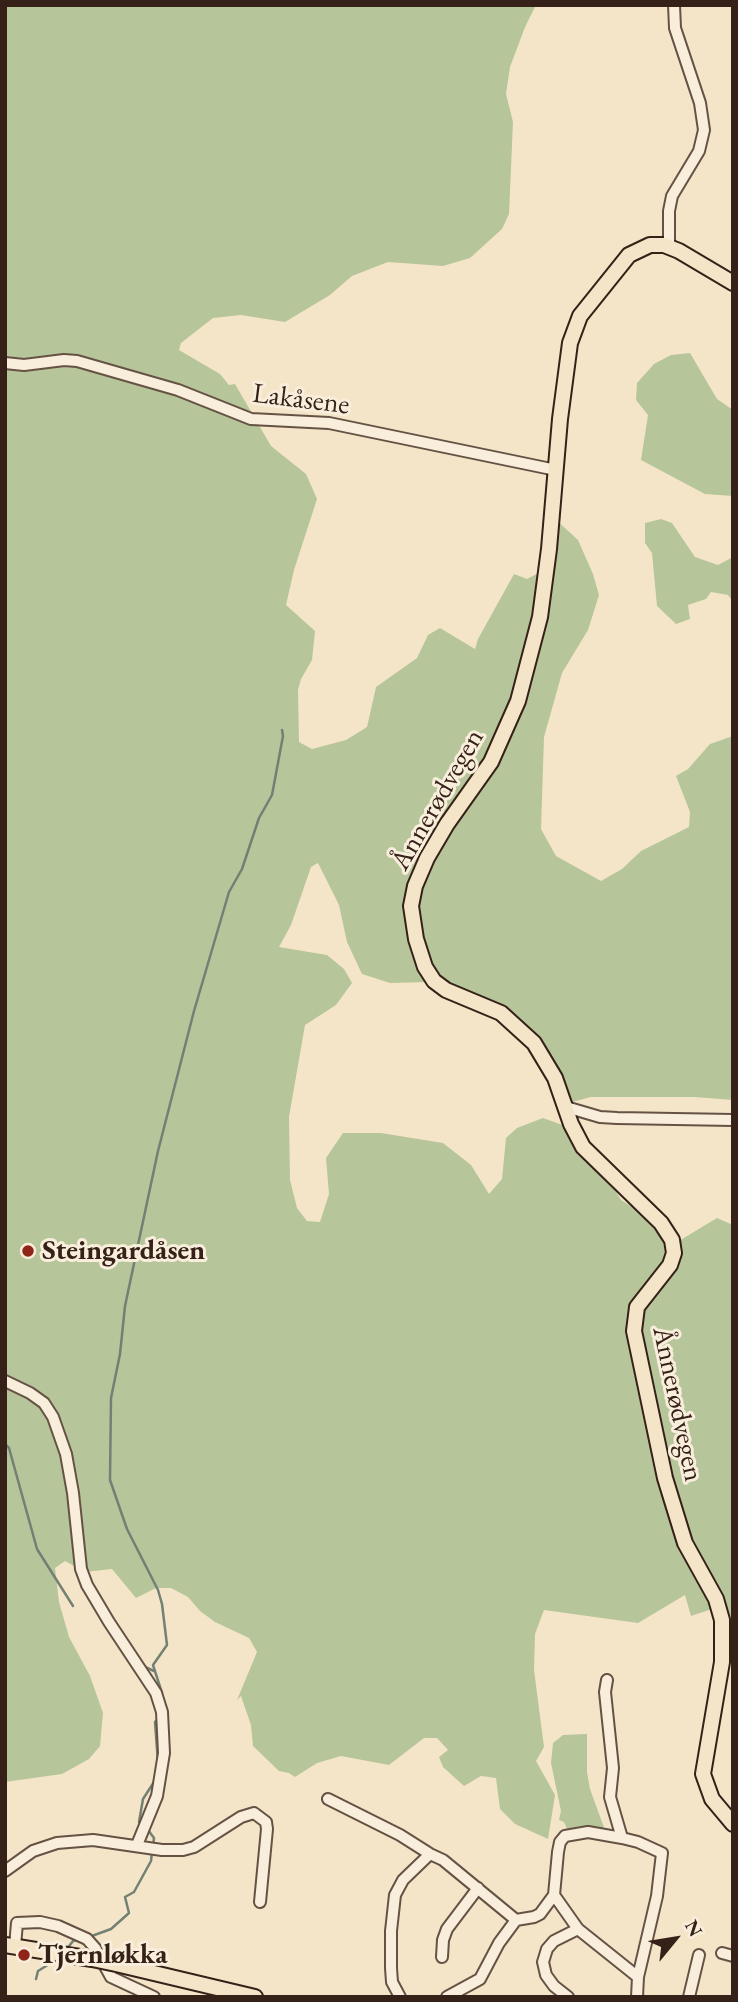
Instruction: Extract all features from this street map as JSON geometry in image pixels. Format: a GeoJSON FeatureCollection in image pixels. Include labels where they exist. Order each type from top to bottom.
{"type":"FeatureCollection","features":[{"type":"Feature","properties":{"kind":"main road","name":"Ånnerødvegen"},"geometry":{"type":"LineString","coordinates":[[669,247],[650,245],[629,255],[580,316],[570,344],[540,617],[517,701],[491,762],[447,824],[427,858],[415,886],[411,906],[416,939],[425,967],[434,981],[446,990],[501,1013],[534,1043],[545,1059],[583,1147],[670,1234],[674,1246],[670,1265],[637,1307],[634,1331],[665,1478],[685,1543],[716,1599],[722,1620],[722,1662],[703,1774],[712,1799],[733,1824]]}},
{"type":"Feature","properties":{"kind":"main road"},"geometry":{"type":"LineString","coordinates":[[669,247],[733,283]]}},
{"type":"Feature","properties":{"kind":"main road"},"geometry":{"type":"LineString","coordinates":[[10,1946],[92,1959],[255,1997]]}},
{"type":"Feature","properties":{"kind":"street"},"geometry":{"type":"LineString","coordinates":[[669,247],[669,211],[672,196],[697,156],[704,131],[702,108],[675,27],[674,5]]}},
{"type":"Feature","properties":{"kind":"street","name":"Lakåsene"},"geometry":{"type":"LineString","coordinates":[[5,363],[24,365],[77,361],[178,390],[251,419],[329,423],[556,470]]}},
{"type":"Feature","properties":{"kind":"street"},"geometry":{"type":"LineString","coordinates":[[566,1107],[600,1117],[733,1120]]}},
{"type":"Feature","properties":{"kind":"street"},"geometry":{"type":"LineString","coordinates":[[5,1381],[44,1403],[53,1417],[66,1454],[81,1569],[87,1585],[109,1622],[156,1693],[162,1712],[164,1754],[158,1796],[136,1845]]}},
{"type":"Feature","properties":{"kind":"street"},"geometry":{"type":"LineString","coordinates":[[607,1680],[613,1768],[610,1797],[622,1838]]}},
{"type":"Feature","properties":{"kind":"street"},"geometry":{"type":"LineString","coordinates":[[328,1799],[400,1835],[455,1868],[516,1920]]}},
{"type":"Feature","properties":{"kind":"street"},"geometry":{"type":"LineString","coordinates":[[5,1871],[33,1851],[57,1843],[93,1840],[162,1850],[183,1850],[194,1847],[241,1817],[258,1815],[266,1822],[267,1829],[260,1902]]}},
{"type":"Feature","properties":{"kind":"street"},"geometry":{"type":"LineString","coordinates":[[447,1997],[480,1979],[499,1943],[516,1920],[540,1914],[554,1895],[560,1842],[565,1836],[588,1832],[638,1842],[662,1853],[656,1896],[638,1977],[637,1997]]}},
{"type":"Feature","properties":{"kind":"street"},"geometry":{"type":"LineString","coordinates":[[400,1997],[392,1982],[391,1968],[395,1895],[403,1880],[430,1854]]}},
{"type":"Feature","properties":{"kind":"street"},"geometry":{"type":"LineString","coordinates":[[442,1957],[445,1935],[478,1888]]}},
{"type":"Feature","properties":{"kind":"street"},"geometry":{"type":"LineString","coordinates":[[554,1895],[578,1929],[638,1977]]}},
{"type":"Feature","properties":{"kind":"street"},"geometry":{"type":"LineString","coordinates":[[10,1946],[11,1922],[40,1922],[75,1932],[95,1948],[111,1977],[154,1997]]}},
{"type":"Feature","properties":{"kind":"street"},"geometry":{"type":"LineString","coordinates":[[568,1997],[554,1986],[546,1975],[543,1962],[547,1948],[554,1941],[578,1929]]}},
{"type":"Feature","properties":{"kind":"street"},"geometry":{"type":"LineString","coordinates":[[689,1997],[699,1955]]}},
{"type":"Feature","properties":{"kind":"green space"},"geometry":{"type":"Polygon","coordinates":[[[5,5],[536,5],[510,67],[506,94],[513,122],[509,214],[502,229],[470,258],[443,266],[388,262],[352,276],[330,295],[285,322],[241,315],[213,318],[181,343],[179,350],[220,374],[229,385],[235,384],[271,446],[306,474],[317,499],[294,570],[286,605],[315,631],[312,660],[298,690],[299,742],[312,749],[346,740],[367,727],[376,687],[417,658],[428,635],[440,628],[475,649],[514,574],[527,579],[544,570],[553,517],[578,540],[599,595],[588,630],[562,673],[544,737],[541,829],[556,856],[601,881],[622,869],[641,851],[689,827],[690,812],[676,776],[688,769],[710,744],[733,736],[733,1100],[694,1097],[591,1097],[572,1102],[534,1039],[430,982],[390,983],[362,974],[347,942],[339,905],[318,863],[311,867],[291,925],[279,947],[327,955],[344,969],[352,983],[336,1005],[305,1025],[289,1117],[290,1180],[297,1208],[307,1221],[320,1222],[329,1194],[326,1158],[343,1133],[381,1133],[443,1143],[471,1165],[489,1194],[502,1179],[506,1138],[517,1128],[543,1118],[571,1128],[603,1170],[621,1200],[640,1212],[669,1247],[717,1218],[733,1225],[733,1632],[715,1608],[691,1616],[685,1595],[638,1623],[544,1610],[535,1634],[534,1670],[544,1747],[536,1761],[555,1795],[548,1839],[515,1824],[500,1809],[496,1778],[481,1776],[464,1786],[443,1767],[439,1757],[448,1750],[437,1738],[424,1738],[389,1765],[341,1756],[317,1763],[295,1777],[279,1771],[253,1746],[251,1725],[241,1696],[237,1700],[257,1652],[249,1638],[215,1622],[200,1611],[188,1597],[171,1588],[156,1588],[136,1598],[112,1569],[85,1572],[65,1561],[55,1568],[59,1602],[69,1637],[90,1676],[103,1713],[100,1746],[89,1759],[62,1774],[5,1782],[5,5]]]}},
{"type":"Feature","properties":{"kind":"green space"},"geometry":{"type":"Polygon","coordinates":[[[690,353],[717,399],[733,410],[733,496],[705,494],[641,460],[648,415],[636,400],[637,383],[654,364],[671,355],[690,353]]]}},
{"type":"Feature","properties":{"kind":"green space"},"geometry":{"type":"Polygon","coordinates":[[[661,519],[672,523],[695,557],[718,565],[733,557],[733,602],[728,595],[711,592],[706,599],[688,605],[690,619],[676,624],[657,606],[652,553],[645,543],[645,523],[661,519]]]}},
{"type":"Feature","properties":{"kind":"green space"},"geometry":{"type":"Polygon","coordinates":[[[587,1734],[590,1789],[606,1833],[568,1831],[564,1822],[559,1820],[561,1811],[551,1763],[553,1743],[563,1735],[587,1734]]]}},
{"type":"Feature","properties":{"kind":"waterway"},"geometry":{"type":"LineString","coordinates":[[162,1693],[153,1665],[167,1645],[162,1604],[158,1590],[127,1529],[110,1480],[111,1398],[120,1354],[125,1306],[158,1151],[194,1011],[229,892],[242,869],[259,818],[272,795],[282,730]]}},
{"type":"Feature","properties":{"kind":"waterway"},"geometry":{"type":"LineString","coordinates":[[5,1444],[9,1448],[37,1549],[73,1606]]}},
{"type":"Feature","properties":{"kind":"waterway"},"geometry":{"type":"LineString","coordinates":[[138,1657],[145,1667],[154,1671]]}},
{"type":"Feature","properties":{"kind":"waterway"},"geometry":{"type":"LineString","coordinates":[[158,1763],[155,1722],[159,1718]]}},
{"type":"Feature","properties":{"kind":"waterway"},"geometry":{"type":"LineString","coordinates":[[140,1823],[143,1799],[154,1782]]}},
{"type":"Feature","properties":{"kind":"waterway"},"geometry":{"type":"LineString","coordinates":[[148,1830],[154,1838],[153,1846]]}},
{"type":"Feature","properties":{"kind":"waterway"},"geometry":{"type":"LineString","coordinates":[[89,1937],[111,1929],[129,1913],[125,1897],[134,1892],[151,1861],[152,1852]]}},
{"type":"Feature","properties":{"kind":"waterway"},"geometry":{"type":"LineString","coordinates":[[66,1950],[73,1941],[79,1939]]}},
{"type":"Feature","properties":{"kind":"waterway"},"geometry":{"type":"LineString","coordinates":[[36,1979],[38,1971],[59,1958]]}},
{"type":"Feature","properties":{"kind":"place","name":"Steingardåsen"},"geometry":{"type":"Point","coordinates":[28,1251]}},
{"type":"Feature","properties":{"kind":"place","name":"Tjernløkka"},"geometry":{"type":"Point","coordinates":[24,1955]}}]}
